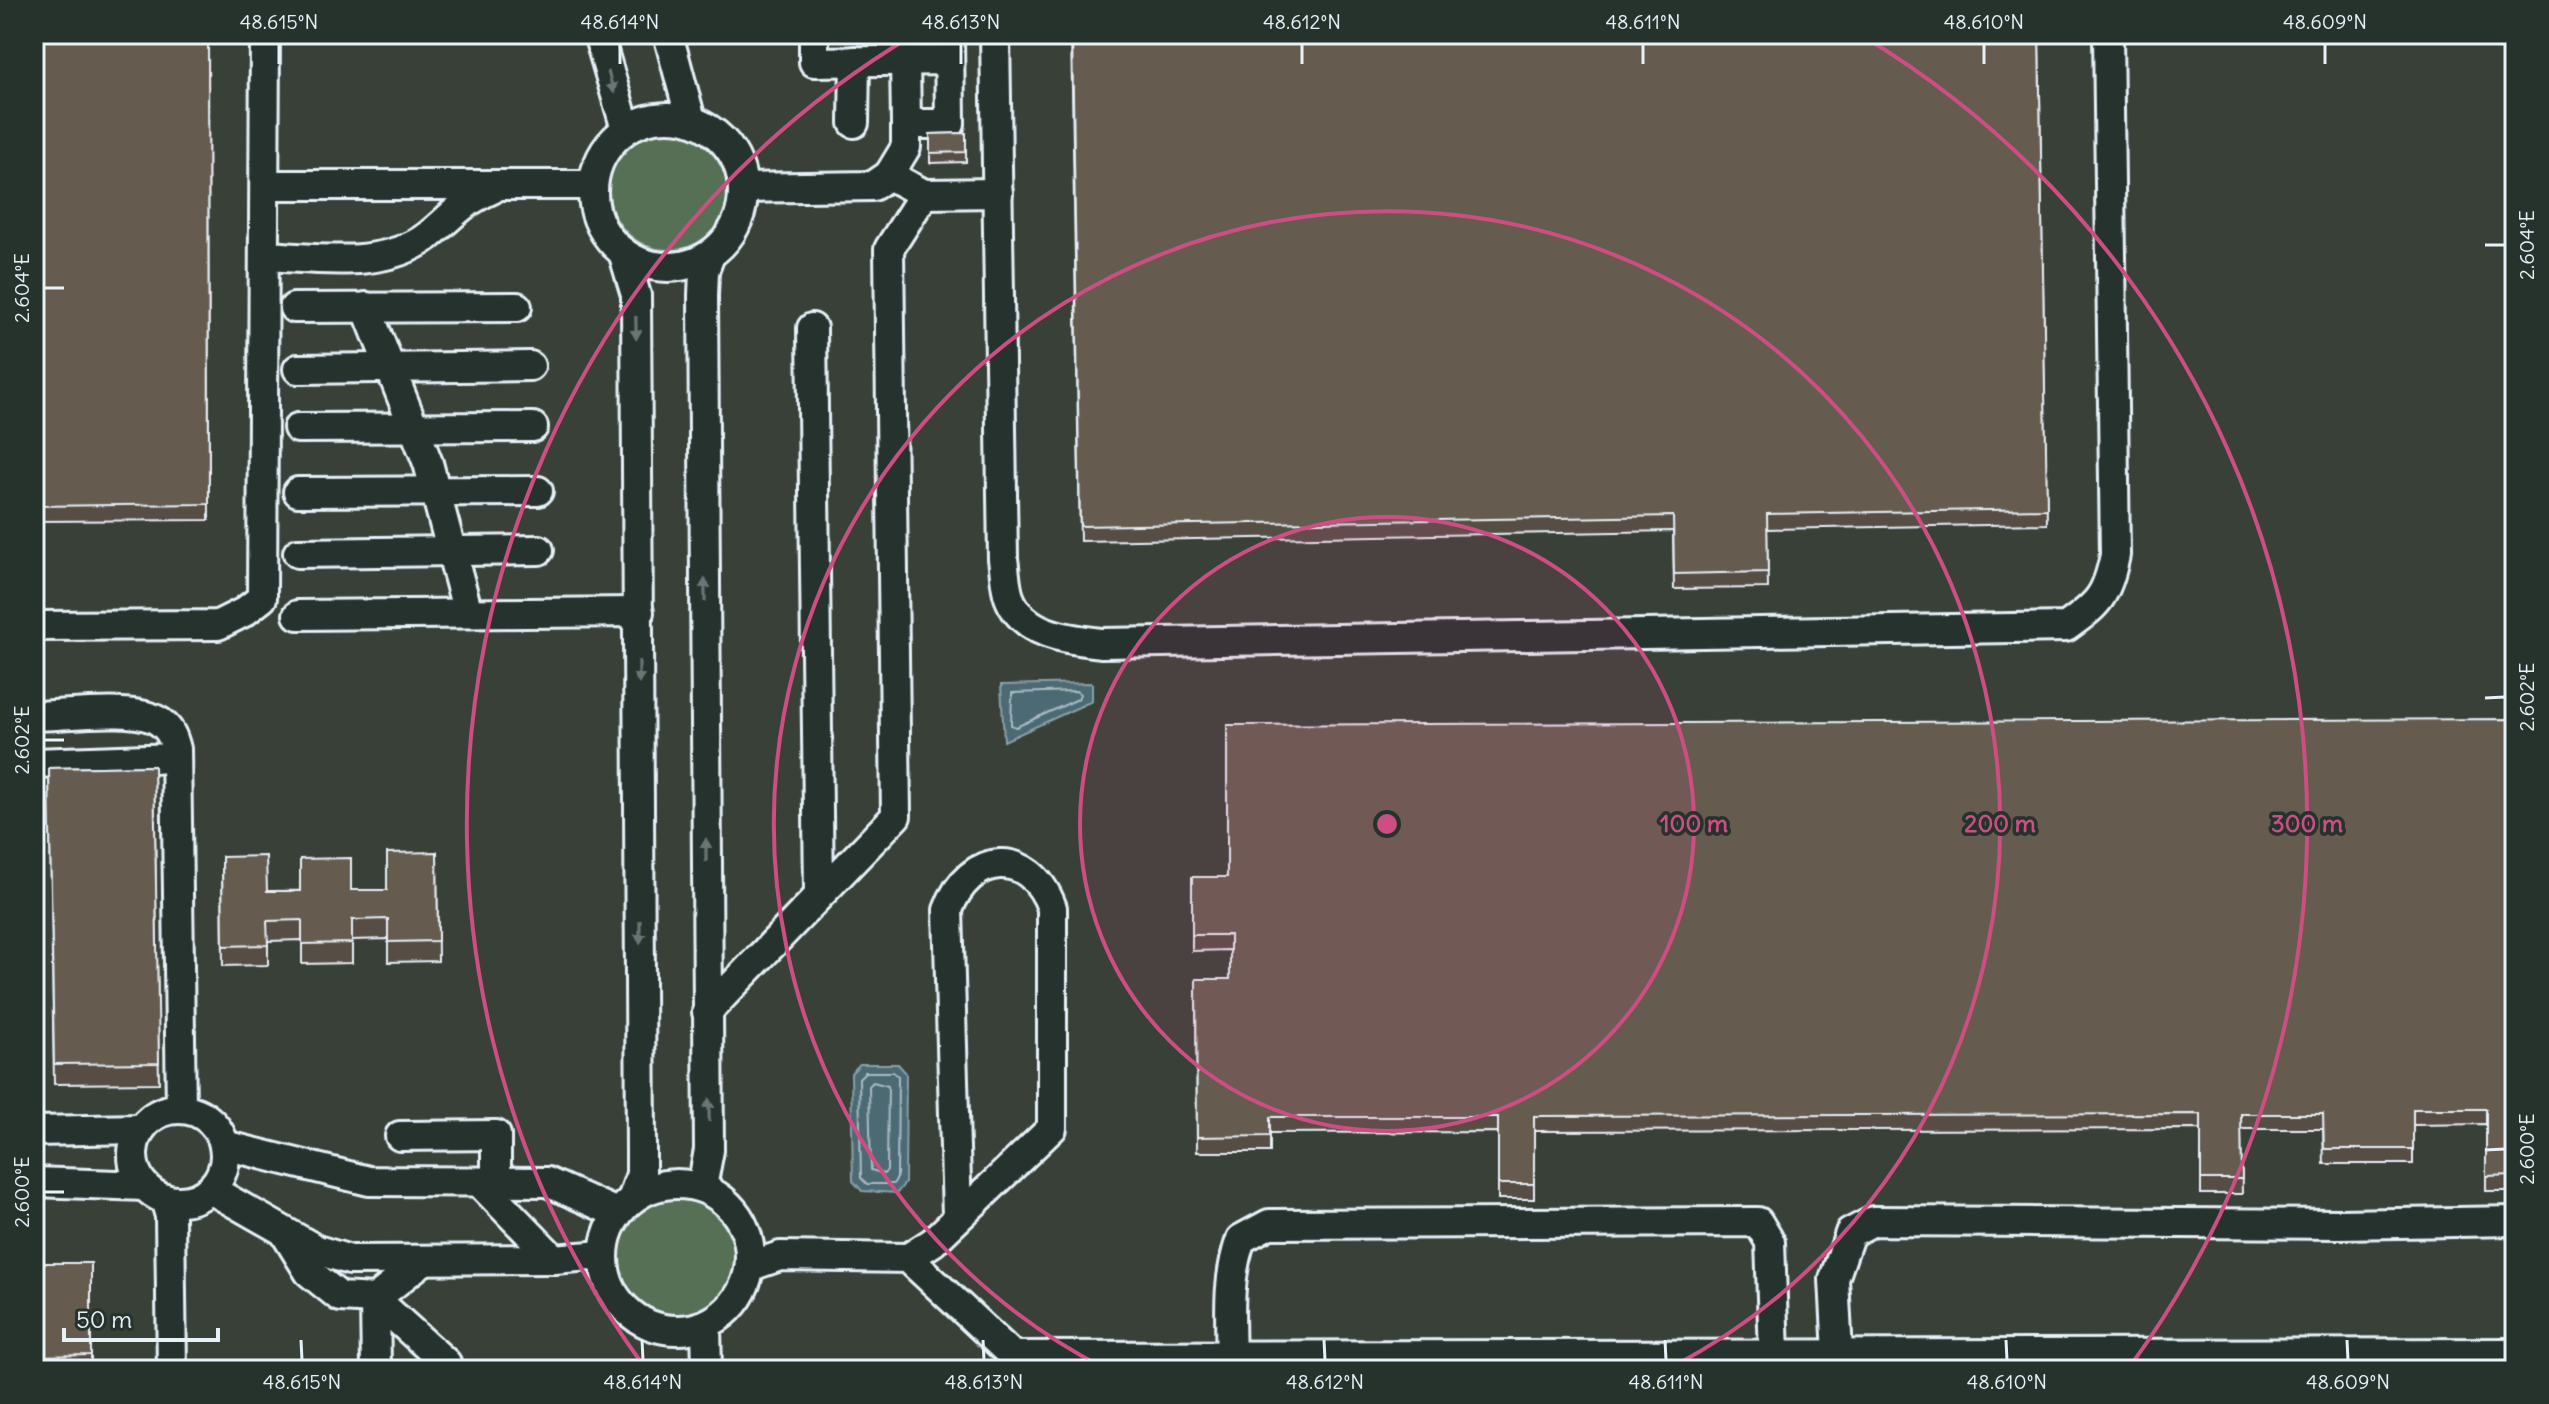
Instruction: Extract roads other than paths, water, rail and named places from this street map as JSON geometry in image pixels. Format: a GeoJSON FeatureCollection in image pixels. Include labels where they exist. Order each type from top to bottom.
{"type":"FeatureCollection","features":[{"type":"Feature","properties":{"kind":"street"},"geometry":{"type":"LineString","coordinates":[[34,626],[218,625],[244,612],[262,598],[265,34]]}},
{"type":"Feature","properties":{"kind":"street"},"geometry":{"type":"LineString","coordinates":[[598,34],[626,129]]}},
{"type":"Feature","properties":{"kind":"street"},"geometry":{"type":"LineString","coordinates":[[668,34],[691,120]]}},
{"type":"Feature","properties":{"kind":"street"},"geometry":{"type":"LineString","coordinates":[[814,34],[814,62],[905,60],[949,47],[950,124],[906,124]]}},
{"type":"Feature","properties":{"kind":"street"},"geometry":{"type":"LineString","coordinates":[[995,34],[1003,559],[1009,599],[1030,624],[1058,637],[1102,643],[2066,627],[2090,610],[2109,589],[2115,555],[2108,34]]}},
{"type":"Feature","properties":{"kind":"street"},"geometry":{"type":"LineString","coordinates":[[743,188],[873,186],[889,175],[906,147],[905,60]]}},
{"type":"Feature","properties":{"kind":"street"},"geometry":{"type":"LineString","coordinates":[[854,123],[855,61]]}},
{"type":"Feature","properties":{"kind":"street"},"geometry":{"type":"LineString","coordinates":[[702,1187],[709,1150],[704,271],[710,255],[735,226],[743,188],[739,166],[728,146],[711,130],[691,120],[669,116],[646,119],[626,129],[610,144],[598,163],[593,185],[595,210],[605,234],[623,252],[643,263],[666,267],[689,264],[710,255]]}},
{"type":"Feature","properties":{"kind":"street"},"geometry":{"type":"LineString","coordinates":[[889,175],[924,194],[998,193]]}},
{"type":"Feature","properties":{"kind":"street"},"geometry":{"type":"LineString","coordinates":[[266,185],[593,185]]}},
{"type":"Feature","properties":{"kind":"street"},"geometry":{"type":"LineString","coordinates":[[264,256],[393,256],[427,237],[462,203],[500,185]]}},
{"type":"Feature","properties":{"kind":"street"},"geometry":{"type":"LineString","coordinates":[[707,1012],[896,816],[889,249],[924,194]]}},
{"type":"Feature","properties":{"kind":"street"},"geometry":{"type":"LineString","coordinates":[[224,1145],[369,1181],[547,1182],[625,1205],[655,1186],[679,1183],[702,1187],[724,1199],[740,1218],[749,1241],[751,1266],[743,1291],[728,1312],[706,1326],[682,1331],[657,1329],[635,1318],[618,1301],[606,1279],[603,1255],[607,1233],[625,1205],[641,1162],[636,295],[623,252]]}},
{"type":"Feature","properties":{"kind":"street"},"geometry":{"type":"LineString","coordinates":[[366,307],[435,489],[468,613]]}},
{"type":"Feature","properties":{"kind":"street"},"geometry":{"type":"LineString","coordinates":[[294,308],[517,307]]}},
{"type":"Feature","properties":{"kind":"street"},"geometry":{"type":"LineString","coordinates":[[812,328],[819,893]]}},
{"type":"Feature","properties":{"kind":"street"},"geometry":{"type":"LineString","coordinates":[[298,369],[530,366]]}},
{"type":"Feature","properties":{"kind":"street"},"geometry":{"type":"LineString","coordinates":[[298,428],[533,427]]}},
{"type":"Feature","properties":{"kind":"street"},"geometry":{"type":"LineString","coordinates":[[298,492],[435,489],[538,491]]}},
{"type":"Feature","properties":{"kind":"street"},"geometry":{"type":"LineString","coordinates":[[298,553],[539,550]]}},
{"type":"Feature","properties":{"kind":"street"},"geometry":{"type":"LineString","coordinates":[[298,615],[639,612]]}},
{"type":"Feature","properties":{"kind":"street"},"geometry":{"type":"LineString","coordinates":[[34,716],[150,717],[171,733],[176,758],[181,1109]]}},
{"type":"Feature","properties":{"kind":"street"},"geometry":{"type":"LineString","coordinates":[[34,763],[176,758]]}},
{"type":"Feature","properties":{"kind":"street"},"geometry":{"type":"LineString","coordinates":[[751,1266],[780,1256],[908,1258],[933,1242],[1052,1128],[1052,908],[1044,886],[1035,877],[1025,869],[999,862],[974,871],[956,889],[948,910],[957,1216]]}},
{"type":"Feature","properties":{"kind":"street"},"geometry":{"type":"LineString","coordinates":[[34,1182],[155,1192],[188,1200],[210,1189],[223,1169],[224,1145],[213,1124],[193,1111],[181,1109],[158,1114],[141,1129],[133,1152],[134,1164],[155,1192],[170,1216],[172,1370]]}},
{"type":"Feature","properties":{"kind":"street"},"geometry":{"type":"LineString","coordinates":[[34,1131],[141,1129]]}},
{"type":"Feature","properties":{"kind":"street"},"geometry":{"type":"LineString","coordinates":[[400,1136],[496,1135],[488,1182]]}},
{"type":"Feature","properties":{"kind":"street"},"geometry":{"type":"LineString","coordinates":[[488,1182],[554,1259]]}},
{"type":"Feature","properties":{"kind":"street"},"geometry":{"type":"LineString","coordinates":[[210,1189],[317,1250],[350,1260],[554,1259],[603,1255]]}},
{"type":"Feature","properties":{"kind":"street"},"geometry":{"type":"LineString","coordinates":[[1838,1354],[1834,1279],[1850,1233],[1873,1221],[2324,1224],[2515,1221]]}},
{"type":"Feature","properties":{"kind":"street"},"geometry":{"type":"LineString","coordinates":[[1231,1358],[1230,1297],[1235,1256],[1241,1239],[1269,1224],[1758,1222],[1770,1242],[1789,1359]]}},
{"type":"Feature","properties":{"kind":"street"},"geometry":{"type":"LineString","coordinates":[[285,1233],[309,1272],[340,1297],[375,1299],[446,1363],[446,1370]]}},
{"type":"Feature","properties":{"kind":"street"},"geometry":{"type":"LineString","coordinates":[[908,1258],[1013,1356],[1081,1364],[1231,1358],[1789,1359],[1838,1354],[2347,1363],[2515,1353]]}},
{"type":"Feature","properties":{"kind":"street"},"geometry":{"type":"LineString","coordinates":[[375,1299],[424,1260]]}},
{"type":"Feature","properties":{"kind":"street"},"geometry":{"type":"LineString","coordinates":[[375,1299],[376,1370]]}},
{"type":"Feature","properties":{"kind":"street"},"geometry":{"type":"LineString","coordinates":[[706,1326],[707,1370]]}},
{"type":"Feature","properties":{"kind":"water"},"geometry":{"type":"Polygon","coordinates":[[[1092,683],[1092,701],[1004,741],[1001,685],[1092,683]]]}},
{"type":"Feature","properties":{"kind":"water"},"geometry":{"type":"Polygon","coordinates":[[[860,1064],[898,1064],[906,1073],[905,1183],[897,1193],[862,1191],[853,1181],[851,1073],[860,1064]]]}}]}
